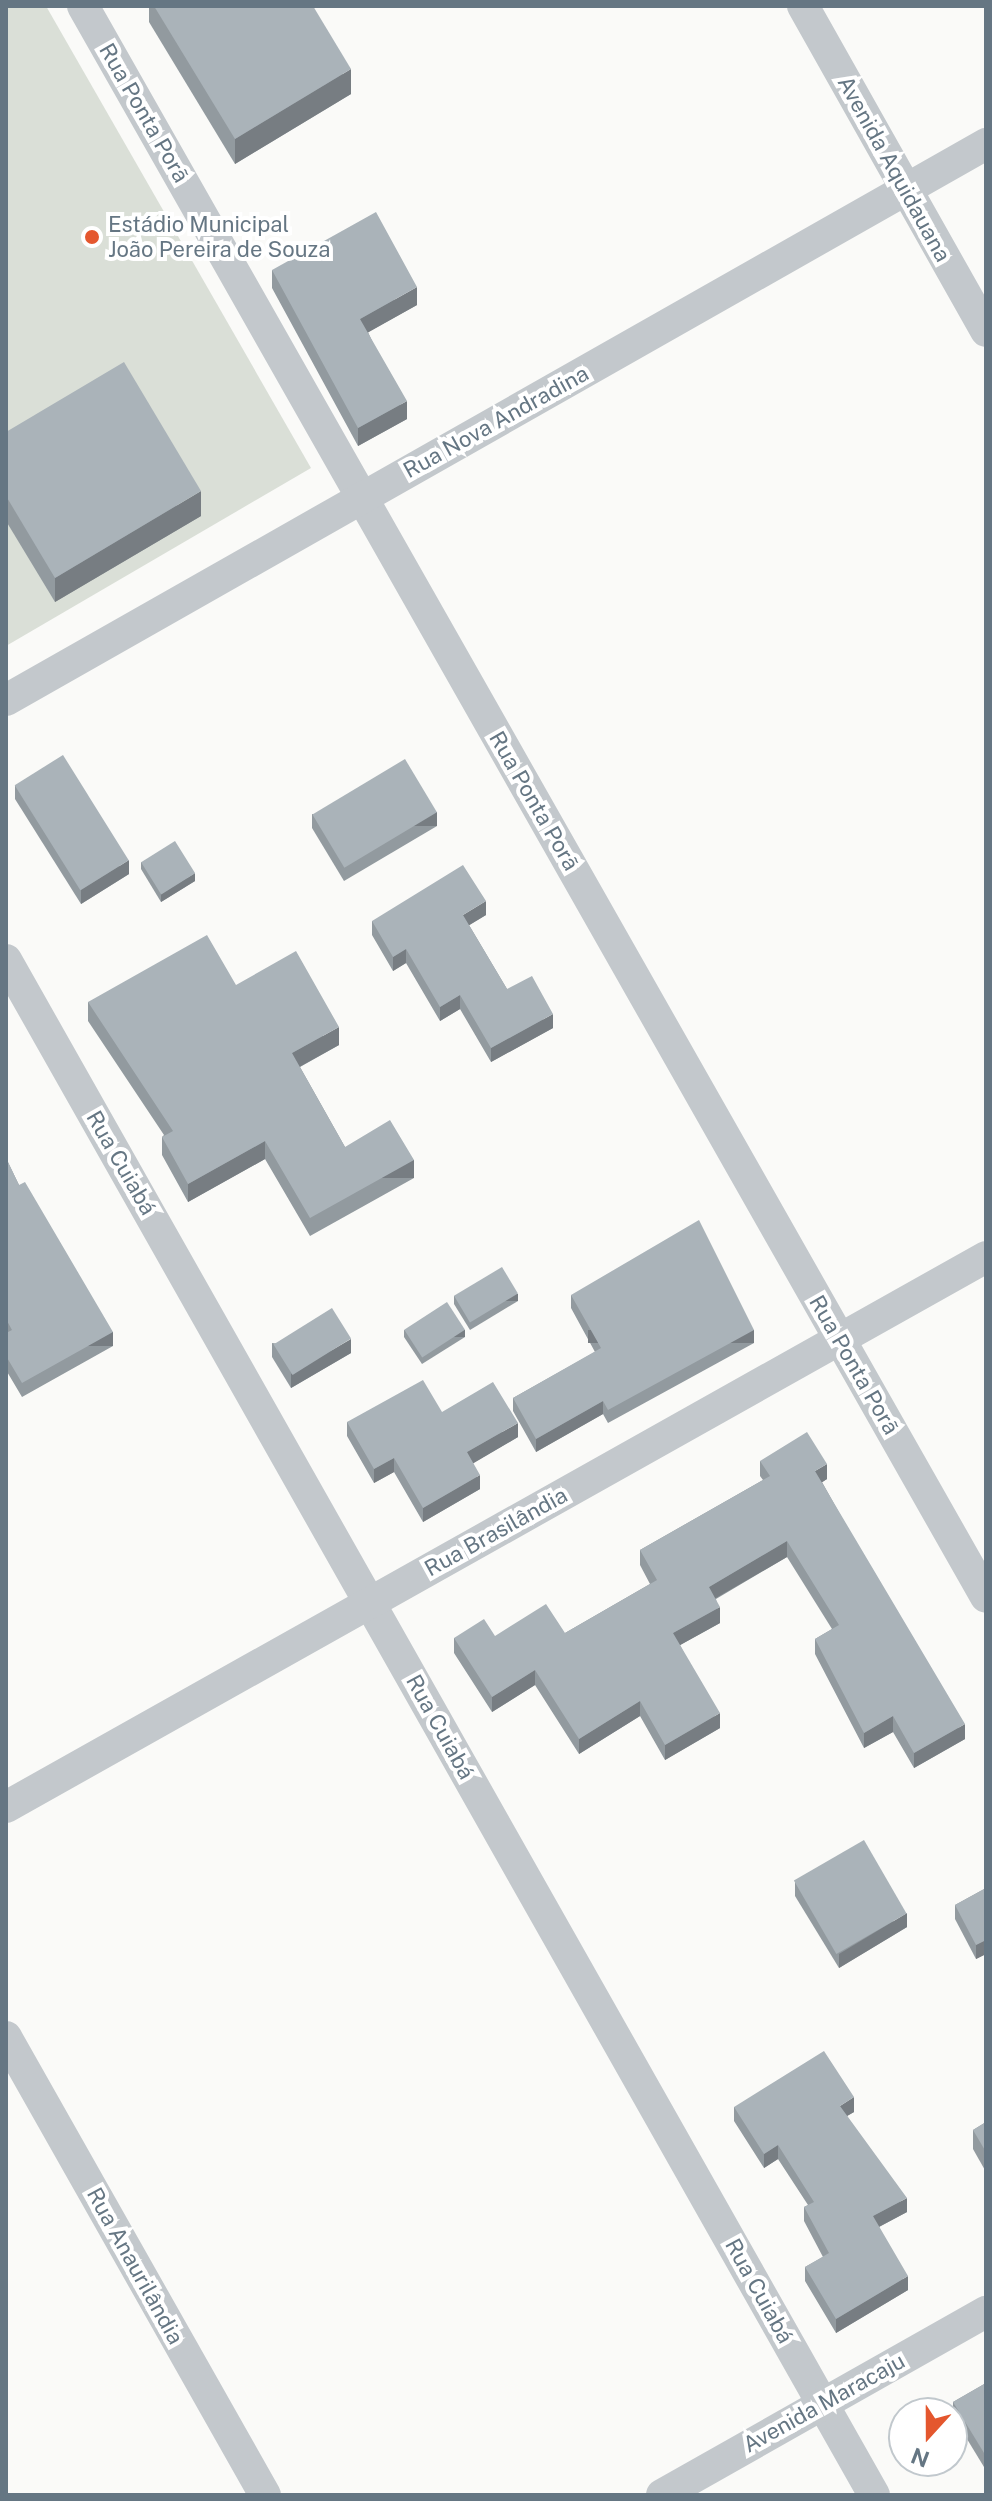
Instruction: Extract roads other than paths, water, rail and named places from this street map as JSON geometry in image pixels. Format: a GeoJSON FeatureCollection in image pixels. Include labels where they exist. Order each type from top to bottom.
{"type":"FeatureCollection","features":[{"type":"Feature","properties":{"kind":"street","name":"Rua Ponta Porã"},"geometry":{"type":"LineString","coordinates":[[83,6],[986,1597]]}},
{"type":"Feature","properties":{"kind":"street","name":"Avenida Aquidauana"},"geometry":{"type":"LineString","coordinates":[[803,6],[986,331]]}},
{"type":"Feature","properties":{"kind":"street","name":"Rua Nova Andradina"},"geometry":{"type":"LineString","coordinates":[[6,700],[986,144]]}},
{"type":"Feature","properties":{"kind":"street","name":"Rua Cuiabá"},"geometry":{"type":"LineString","coordinates":[[6,960],[874,2495]]}},
{"type":"Feature","properties":{"kind":"street","name":"Rua Brasilândia"},"geometry":{"type":"LineString","coordinates":[[6,1807],[986,1257]]}},
{"type":"Feature","properties":{"kind":"street","name":"Rua Anaurilândia"},"geometry":{"type":"LineString","coordinates":[[6,2037],[265,2495]]}},
{"type":"Feature","properties":{"kind":"street","name":"Avenida Maracaju"},"geometry":{"type":"LineString","coordinates":[[662,2495],[986,2312]]}},
{"type":"Feature","properties":{"kind":"place","name":"Estádio Municipal João Pereira de Souza"},"geometry":{"type":"Point","coordinates":[92,237]}}]}
